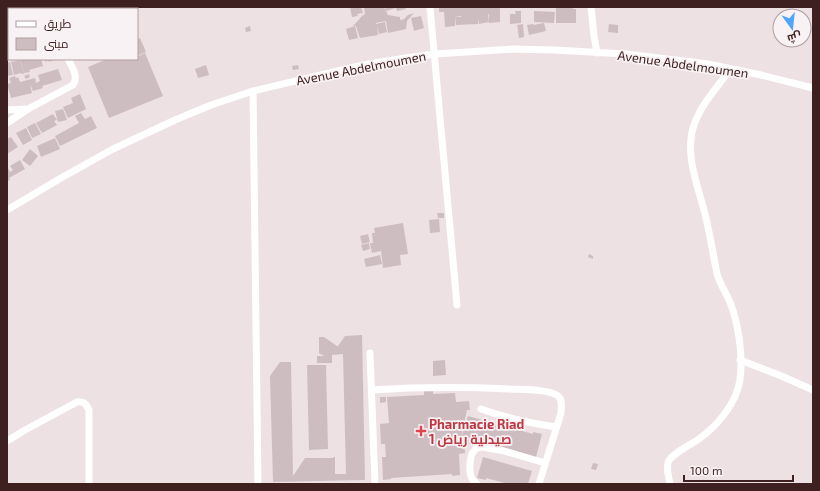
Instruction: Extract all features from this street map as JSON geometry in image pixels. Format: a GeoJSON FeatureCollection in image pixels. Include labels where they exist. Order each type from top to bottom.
{"type":"FeatureCollection","features":[{"type":"Feature","properties":{"kind":"street"},"geometry":{"type":"LineString","coordinates":[[430,7],[457,305]]}},
{"type":"Feature","properties":{"kind":"street"},"geometry":{"type":"LineString","coordinates":[[591,7],[594,36],[598,53]]}},
{"type":"Feature","properties":{"kind":"street","name":"Avenue Abdelmoumen"},"geometry":{"type":"LineString","coordinates":[[7,210],[60,178],[113,149],[211,105],[254,91],[363,66],[406,58],[435,54],[513,49],[626,54],[708,64],[762,75],[813,88]]}},
{"type":"Feature","properties":{"kind":"street"},"geometry":{"type":"LineString","coordinates":[[7,123],[28,109],[74,85],[76,82],[75,73],[68,60]]}},
{"type":"Feature","properties":{"kind":"street"},"geometry":{"type":"LineString","coordinates":[[670,484],[668,462],[670,459],[704,435],[720,420],[728,408],[740,381],[739,339],[735,316],[717,274],[693,168],[690,147],[692,130],[700,111],[730,69]]}},
{"type":"Feature","properties":{"kind":"street"},"geometry":{"type":"LineString","coordinates":[[254,91],[258,484]]}},
{"type":"Feature","properties":{"kind":"street"},"geometry":{"type":"LineString","coordinates":[[7,110],[28,109]]}},
{"type":"Feature","properties":{"kind":"street"},"geometry":{"type":"LineString","coordinates":[[370,353],[374,484]]}},
{"type":"Feature","properties":{"kind":"street"},"geometry":{"type":"LineString","coordinates":[[740,360],[813,390]]}},
{"type":"Feature","properties":{"kind":"street"},"geometry":{"type":"LineString","coordinates":[[372,390],[479,387],[522,389],[554,394],[561,400],[561,413],[539,484]]}},
{"type":"Feature","properties":{"kind":"street"},"geometry":{"type":"LineString","coordinates":[[7,441],[77,402],[81,401],[85,403],[88,410],[89,484]]}},
{"type":"Feature","properties":{"kind":"street"},"geometry":{"type":"LineString","coordinates":[[481,409],[512,419],[556,427]]}},
{"type":"Feature","properties":{"kind":"street"},"geometry":{"type":"LineString","coordinates":[[477,484],[472,480],[470,474],[470,464],[472,454],[480,447],[498,450],[545,463]]}},
{"type":"Feature","properties":{"kind":"building"},"geometry":{"type":"Polygon","coordinates":[[[350,7],[361,7],[363,13],[352,17],[350,7]]]}},
{"type":"Feature","properties":{"kind":"building"},"geometry":{"type":"Polygon","coordinates":[[[364,7],[384,7],[388,15],[400,17],[400,20],[414,13],[407,21],[406,29],[388,33],[386,21],[376,24],[385,22],[387,32],[379,34],[377,26],[378,35],[360,38],[356,26],[353,26],[365,14],[364,7]]]}},
{"type":"Feature","properties":{"kind":"building"},"geometry":{"type":"Polygon","coordinates":[[[385,7],[405,7],[406,9],[397,11],[396,8],[386,11],[385,7]]]}},
{"type":"Feature","properties":{"kind":"building"},"geometry":{"type":"Polygon","coordinates":[[[439,7],[500,7],[500,22],[479,24],[478,18],[478,24],[456,25],[455,17],[455,26],[445,27],[444,12],[439,12],[439,7]]]}},
{"type":"Feature","properties":{"kind":"building"},"geometry":{"type":"Polygon","coordinates":[[[556,7],[573,7],[573,9],[576,9],[576,23],[556,23],[556,7]]]}},
{"type":"Feature","properties":{"kind":"building"},"geometry":{"type":"Polygon","coordinates":[[[515,11],[521,11],[521,23],[510,24],[510,14],[516,14],[515,11]]]}},
{"type":"Feature","properties":{"kind":"building"},"geometry":{"type":"Polygon","coordinates":[[[534,11],[555,12],[554,23],[534,22],[534,11]]]}},
{"type":"Feature","properties":{"kind":"building"},"geometry":{"type":"Polygon","coordinates":[[[421,16],[424,28],[414,31],[411,18],[421,16]]]}},
{"type":"Feature","properties":{"kind":"building"},"geometry":{"type":"Polygon","coordinates":[[[544,23],[546,31],[529,35],[527,25],[544,23]]]}},
{"type":"Feature","properties":{"kind":"building"},"geometry":{"type":"Polygon","coordinates":[[[523,24],[524,37],[519,38],[517,25],[523,24]]]}},
{"type":"Feature","properties":{"kind":"building"},"geometry":{"type":"Polygon","coordinates":[[[609,24],[618,25],[618,33],[608,32],[609,24]]]}},
{"type":"Feature","properties":{"kind":"building"},"geometry":{"type":"Polygon","coordinates":[[[250,26],[251,31],[246,32],[245,28],[250,26]]]}},
{"type":"Feature","properties":{"kind":"building"},"geometry":{"type":"Polygon","coordinates":[[[355,26],[358,38],[349,40],[346,29],[355,26]]]}},
{"type":"Feature","properties":{"kind":"building"},"geometry":{"type":"Polygon","coordinates":[[[140,38],[146,52],[138,56],[138,39],[140,38]]]}},
{"type":"Feature","properties":{"kind":"building"},"geometry":{"type":"Polygon","coordinates":[[[145,53],[163,96],[109,118],[88,67],[105,60],[138,60],[138,56],[145,53]]]}},
{"type":"Feature","properties":{"kind":"building"},"geometry":{"type":"Polygon","coordinates":[[[20,60],[41,60],[43,66],[24,73],[20,60]]]}},
{"type":"Feature","properties":{"kind":"building"},"geometry":{"type":"Polygon","coordinates":[[[20,60],[24,74],[21,73],[14,75],[11,62],[20,60]]]}},
{"type":"Feature","properties":{"kind":"building"},"geometry":{"type":"Polygon","coordinates":[[[10,62],[13,75],[7,76],[7,63],[10,62]]]}},
{"type":"Feature","properties":{"kind":"building"},"geometry":{"type":"Polygon","coordinates":[[[206,65],[209,75],[198,78],[195,69],[206,65]]]}},
{"type":"Feature","properties":{"kind":"building"},"geometry":{"type":"Polygon","coordinates":[[[298,65],[299,69],[293,70],[292,66],[298,65]]]}},
{"type":"Feature","properties":{"kind":"building"},"geometry":{"type":"Polygon","coordinates":[[[58,69],[62,80],[42,86],[43,88],[33,91],[30,84],[32,93],[11,98],[7,84],[11,83],[9,78],[15,76],[16,78],[18,77],[20,82],[35,78],[36,83],[40,81],[38,75],[58,69]]]}},
{"type":"Feature","properties":{"kind":"building"},"geometry":{"type":"Polygon","coordinates":[[[29,74],[30,77],[26,79],[24,76],[29,74]]]}},
{"type":"Feature","properties":{"kind":"building"},"geometry":{"type":"Polygon","coordinates":[[[80,94],[86,109],[68,118],[63,107],[73,103],[71,98],[80,94]]]}},
{"type":"Feature","properties":{"kind":"building"},"geometry":{"type":"Polygon","coordinates":[[[63,109],[67,120],[58,122],[55,111],[63,109]]]}},
{"type":"Feature","properties":{"kind":"building"},"geometry":{"type":"Polygon","coordinates":[[[81,113],[85,119],[91,116],[97,128],[60,146],[55,136],[79,123],[75,116],[81,113]]]}},
{"type":"Feature","properties":{"kind":"building"},"geometry":{"type":"Polygon","coordinates":[[[53,114],[57,120],[54,121],[57,125],[42,133],[36,123],[53,114]]]}},
{"type":"Feature","properties":{"kind":"building"},"geometry":{"type":"Polygon","coordinates":[[[35,123],[41,134],[32,138],[27,127],[35,123]]]}},
{"type":"Feature","properties":{"kind":"building"},"geometry":{"type":"Polygon","coordinates":[[[26,128],[32,140],[23,145],[16,133],[26,128]]]}},
{"type":"Feature","properties":{"kind":"building"},"geometry":{"type":"Polygon","coordinates":[[[11,137],[18,147],[7,154],[7,139],[11,137]]]}},
{"type":"Feature","properties":{"kind":"building"},"geometry":{"type":"Polygon","coordinates":[[[55,138],[60,149],[41,157],[37,146],[55,138]]]}},
{"type":"Feature","properties":{"kind":"building"},"geometry":{"type":"Polygon","coordinates":[[[30,149],[38,156],[30,166],[22,160],[30,149]]]}},
{"type":"Feature","properties":{"kind":"building"},"geometry":{"type":"Polygon","coordinates":[[[20,160],[25,169],[9,178],[10,180],[7,181],[7,166],[10,172],[13,170],[10,166],[20,160]]]}},
{"type":"Feature","properties":{"kind":"building"},"geometry":{"type":"Polygon","coordinates":[[[437,213],[444,213],[444,218],[438,218],[437,213]]]}},
{"type":"Feature","properties":{"kind":"building"},"geometry":{"type":"Polygon","coordinates":[[[439,219],[440,232],[430,233],[429,220],[439,219]]]}},
{"type":"Feature","properties":{"kind":"building"},"geometry":{"type":"Polygon","coordinates":[[[403,223],[408,254],[400,255],[401,265],[383,268],[381,251],[372,253],[370,243],[373,243],[372,233],[375,233],[374,228],[403,223]]]}},
{"type":"Feature","properties":{"kind":"building"},"geometry":{"type":"Polygon","coordinates":[[[368,234],[370,242],[362,244],[360,236],[368,234]]]}},
{"type":"Feature","properties":{"kind":"building"},"geometry":{"type":"Polygon","coordinates":[[[369,243],[370,249],[363,251],[361,245],[369,243]]]}},
{"type":"Feature","properties":{"kind":"building"},"geometry":{"type":"Polygon","coordinates":[[[589,254],[593,256],[593,259],[588,257],[589,254]]]}},
{"type":"Feature","properties":{"kind":"building"},"geometry":{"type":"Polygon","coordinates":[[[380,255],[382,264],[366,267],[364,259],[380,255]]]}},
{"type":"Feature","properties":{"kind":"building"},"geometry":{"type":"Polygon","coordinates":[[[362,335],[365,480],[273,482],[270,376],[280,362],[291,362],[293,476],[305,458],[335,457],[335,474],[346,474],[343,354],[332,355],[332,363],[317,363],[317,356],[324,356],[319,353],[319,337],[324,337],[338,346],[345,336],[362,335]]]}},
{"type":"Feature","properties":{"kind":"building"},"geometry":{"type":"Polygon","coordinates":[[[445,360],[446,375],[433,376],[433,361],[445,360]]]}},
{"type":"Feature","properties":{"kind":"building"},"geometry":{"type":"Polygon","coordinates":[[[307,365],[326,365],[328,449],[309,450],[307,365]]]}},
{"type":"Feature","properties":{"kind":"building","name":"Pharmacie Riad 1 صيدلية رياض"},"geometry":{"type":"Polygon","coordinates":[[[424,391],[433,391],[433,394],[455,393],[456,402],[469,401],[470,410],[467,410],[461,438],[469,440],[470,444],[464,444],[465,453],[459,454],[460,475],[452,476],[452,474],[391,478],[383,480],[382,457],[386,457],[385,444],[381,444],[380,424],[389,423],[387,397],[424,395],[424,391]]]}},
{"type":"Feature","properties":{"kind":"building"},"geometry":{"type":"Polygon","coordinates":[[[380,397],[386,397],[386,402],[380,403],[380,397]]]}},
{"type":"Feature","properties":{"kind":"building"},"geometry":{"type":"Polygon","coordinates":[[[468,416],[533,434],[533,432],[542,434],[536,457],[462,436],[468,416]]]}},
{"type":"Feature","properties":{"kind":"building"},"geometry":{"type":"Polygon","coordinates":[[[483,457],[532,471],[528,484],[508,484],[486,478],[486,480],[477,478],[483,457]]]}},
{"type":"Feature","properties":{"kind":"building"},"geometry":{"type":"Polygon","coordinates":[[[593,463],[598,464],[596,470],[591,469],[593,463]]]}},
{"type":"Feature","properties":{"kind":"place","name":"Pharmacie Riad 1 صيدلية رياض"},"geometry":{"type":"Point","coordinates":[421,431]}}]}
